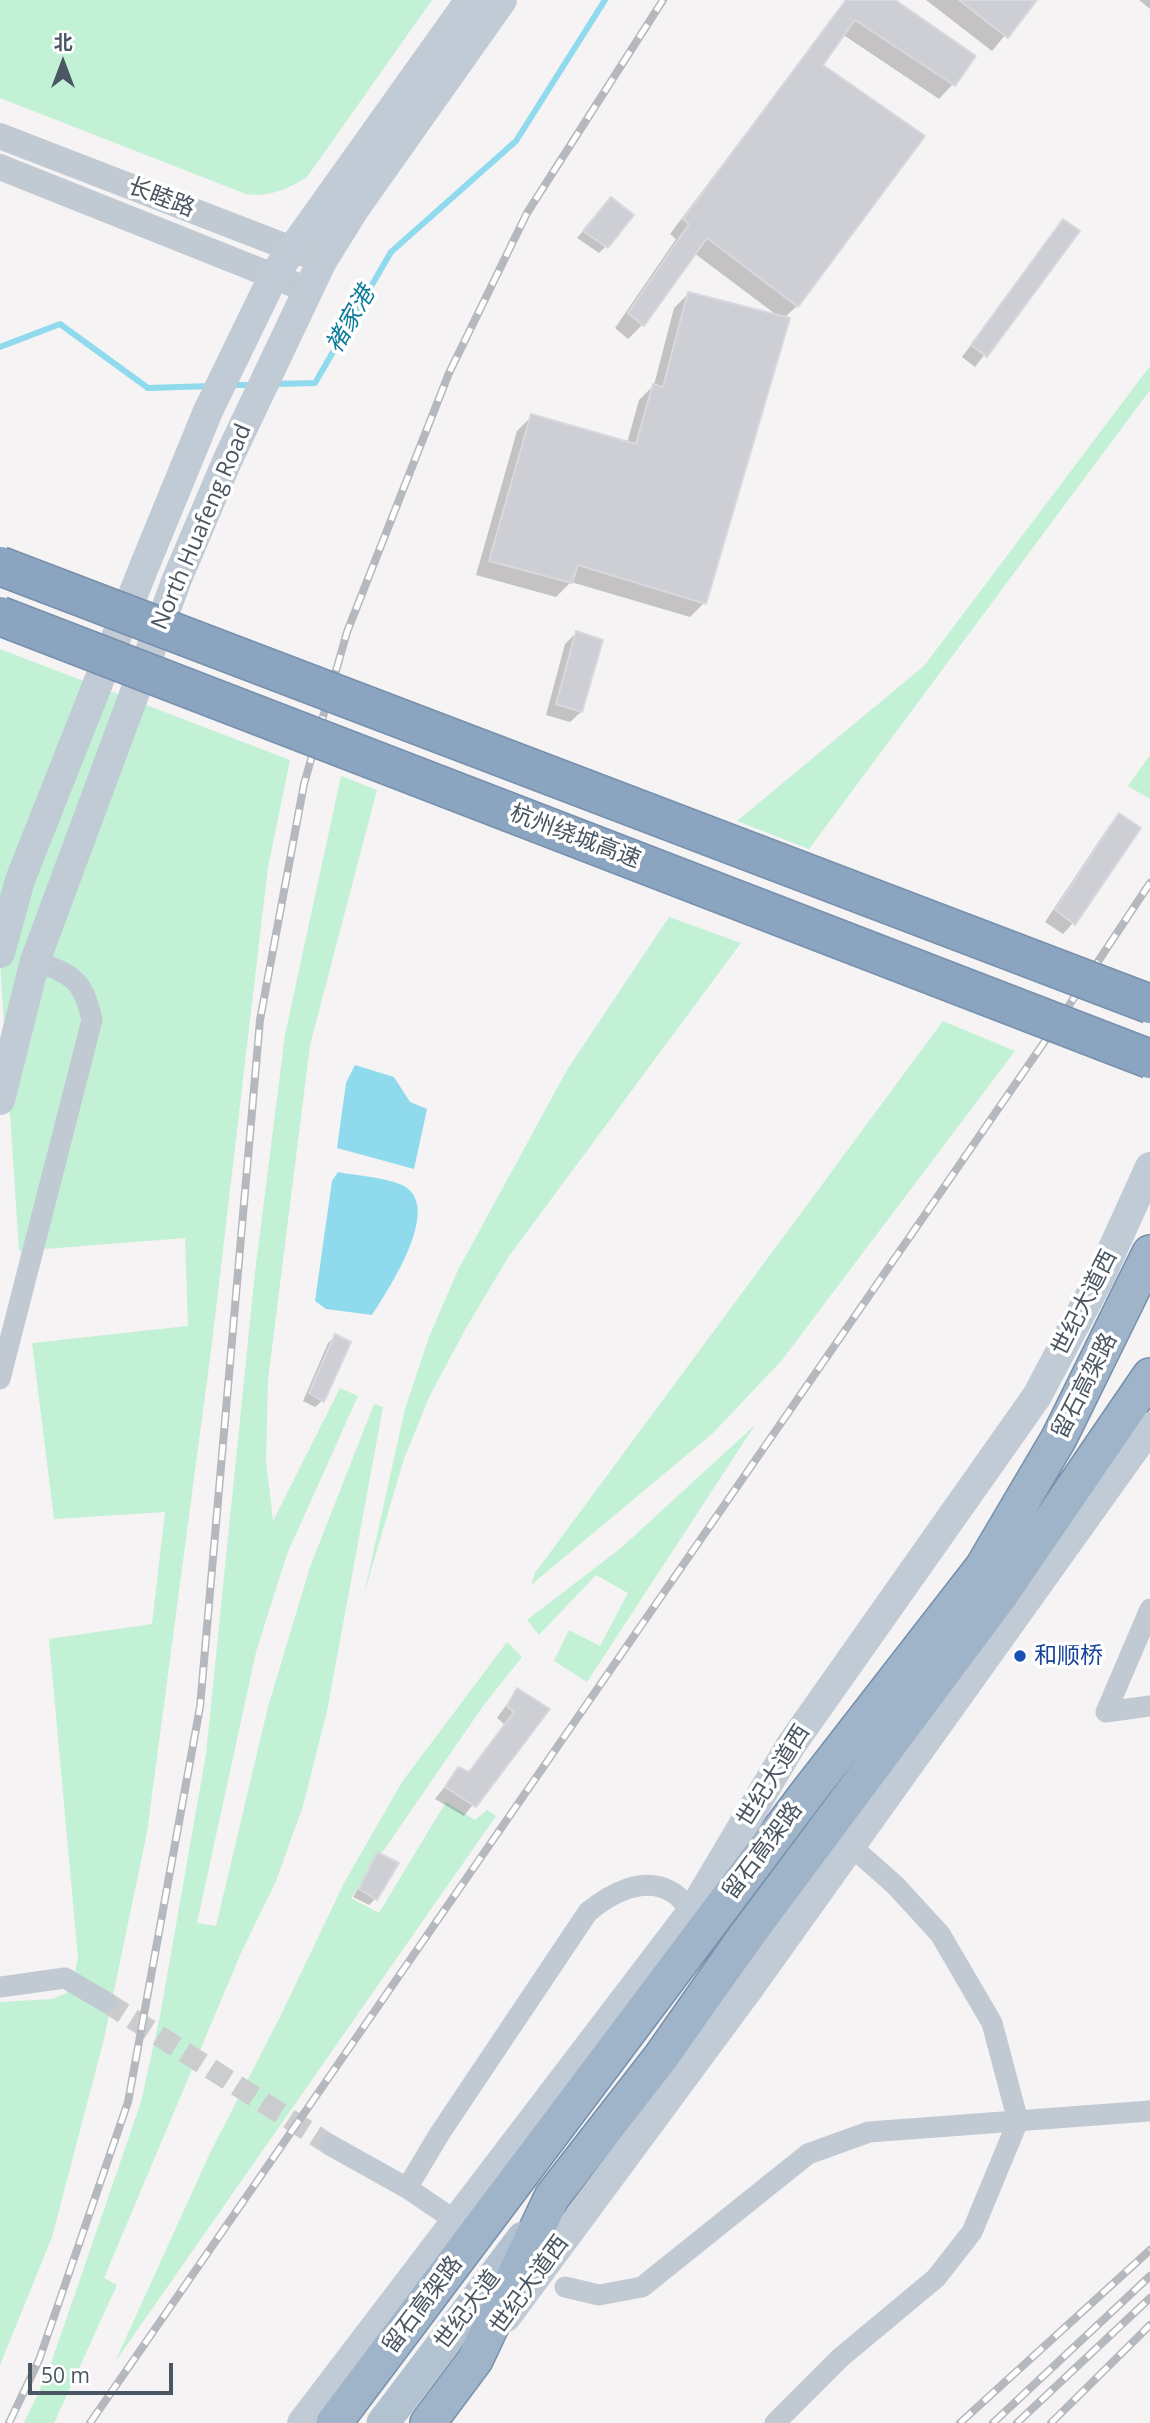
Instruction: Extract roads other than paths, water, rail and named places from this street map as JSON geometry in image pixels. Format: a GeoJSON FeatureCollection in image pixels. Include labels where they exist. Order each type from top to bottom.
{"type":"FeatureCollection","features":[{"type":"Feature","properties":{"kind":"highway"},"geometry":{"type":"LineString","coordinates":[[0,566],[1150,1004]]}},
{"type":"Feature","properties":{"kind":"highway","name":"杭州绕城高速"},"geometry":{"type":"LineString","coordinates":[[0,616],[1150,1059]]}},
{"type":"Feature","properties":{"kind":"highway","name":"留石高架路"},"geometry":{"type":"LineString","coordinates":[[334,2423],[797,1806],[983,1567],[1059,1438],[1150,1253]]}},
{"type":"Feature","properties":{"kind":"highway","name":"留石高架路"},"geometry":{"type":"LineString","coordinates":[[428,2423],[475,2360],[552,2197],[661,2057],[741,1943],[1001,1594],[1150,1377]]}},
{"type":"Feature","properties":{"kind":"highway"},"geometry":{"type":"LineString","coordinates":[[693,1910],[1059,1438]]}},
{"type":"Feature","properties":{"kind":"main road","name":"North Huafeng Road"},"geometry":{"type":"LineString","coordinates":[[0,953],[20,880],[208,411],[274,275],[290,248],[470,0]]}},
{"type":"Feature","properties":{"kind":"main road","name":"North Huafeng Road"},"geometry":{"type":"LineString","coordinates":[[0,1100],[35,961],[177,579],[250,412],[321,261],[355,208],[502,0]]}},
{"type":"Feature","properties":{"kind":"main road","name":"世纪大道西"},"geometry":{"type":"LineString","coordinates":[[302,2423],[693,1910],[791,1745],[1037,1396],[1100,1277],[1150,1167]]}},
{"type":"Feature","properties":{"kind":"main road","name":"世纪大道西"},"geometry":{"type":"LineString","coordinates":[[475,2360],[851,1846],[1150,1427]]}},
{"type":"Feature","properties":{"kind":"main road","name":"世纪大道"},"geometry":{"type":"LineString","coordinates":[[383,2423],[552,2197]]}},
{"type":"Feature","properties":{"kind":"street","name":"长睦路"},"geometry":{"type":"LineString","coordinates":[[0,136],[321,261]]}},
{"type":"Feature","properties":{"kind":"street","name":"长睦路"},"geometry":{"type":"LineString","coordinates":[[0,167],[308,290]]}},
{"type":"Feature","properties":{"kind":"street"},"geometry":{"type":"LineString","coordinates":[[0,1379],[92,1020],[86,994],[71,974],[35,961]]}},
{"type":"Feature","properties":{"kind":"street"},"geometry":{"type":"LineString","coordinates":[[1150,1609],[1106,1713],[1150,1706]]}},
{"type":"Feature","properties":{"kind":"street"},"geometry":{"type":"LineString","coordinates":[[775,2423],[840,2358],[936,2278],[972,2232],[1018,2121],[992,2023],[940,1934],[895,1885],[851,1846]]}},
{"type":"Feature","properties":{"kind":"street"},"geometry":{"type":"LineString","coordinates":[[407,2188],[439,2133],[588,1912],[612,1892],[642,1886],[670,1891],[693,1910]]}},
{"type":"Feature","properties":{"kind":"street"},"geometry":{"type":"LineString","coordinates":[[0,1987],[65,1978],[106,2002]]}},
{"type":"Feature","properties":{"kind":"street"},"geometry":{"type":"LineString","coordinates":[[565,2287],[600,2295],[642,2287],[808,2154],[869,2132],[1150,2111]]}},
{"type":"Feature","properties":{"kind":"street"},"geometry":{"type":"LineString","coordinates":[[330,2145],[407,2188],[444,2213]]}},
{"type":"Feature","properties":{"kind":"water"},"geometry":{"type":"Polygon","coordinates":[[[355,1065],[394,1077],[410,1102],[427,1109],[414,1169],[337,1148],[346,1083],[355,1065]]]}},
{"type":"Feature","properties":{"kind":"water"},"geometry":{"type":"Polygon","coordinates":[[[338,1172],[379,1178],[402,1185],[414,1195],[418,1210],[416,1228],[409,1248],[372,1315],[326,1309],[315,1301],[332,1181],[338,1172]]]}},
{"type":"Feature","properties":{"kind":"waterway","name":"褚家港"},"geometry":{"type":"LineString","coordinates":[[274,384],[315,383],[391,252],[516,141],[605,0]]}},
{"type":"Feature","properties":{"kind":"waterway","name":"褚家港"},"geometry":{"type":"LineString","coordinates":[[0,347],[60,324],[148,388],[211,386]]}},
{"type":"Feature","properties":{"kind":"waterway","name":"褚家港"},"geometry":{"type":"LineString","coordinates":[[229,385],[253,385]]}},
{"type":"Feature","properties":{"kind":"tunnel"},"geometry":{"type":"LineString","coordinates":[[106,2002],[330,2145]]}},
{"type":"Feature","properties":{"kind":"railway"},"geometry":{"type":"LineString","coordinates":[[9,2423],[39,2360],[128,2102],[200,1707],[260,1020],[304,784],[347,632],[449,373],[527,213],[663,0]]}},
{"type":"Feature","properties":{"kind":"railway"},"geometry":{"type":"LineString","coordinates":[[90,2423],[1054,1028],[1150,883]]}},
{"type":"Feature","properties":{"kind":"railway"},"geometry":{"type":"LineString","coordinates":[[960,2423],[1150,2250]]}},
{"type":"Feature","properties":{"kind":"railway"},"geometry":{"type":"LineString","coordinates":[[993,2423],[1150,2276]]}},
{"type":"Feature","properties":{"kind":"railway"},"geometry":{"type":"LineString","coordinates":[[1017,2423],[1150,2298]]}},
{"type":"Feature","properties":{"kind":"railway"},"geometry":{"type":"LineString","coordinates":[[1051,2423],[1150,2325]]}},
{"type":"Feature","properties":{"kind":"place","name":"和顺桥"},"geometry":{"type":"Point","coordinates":[1020,1656]}}]}
